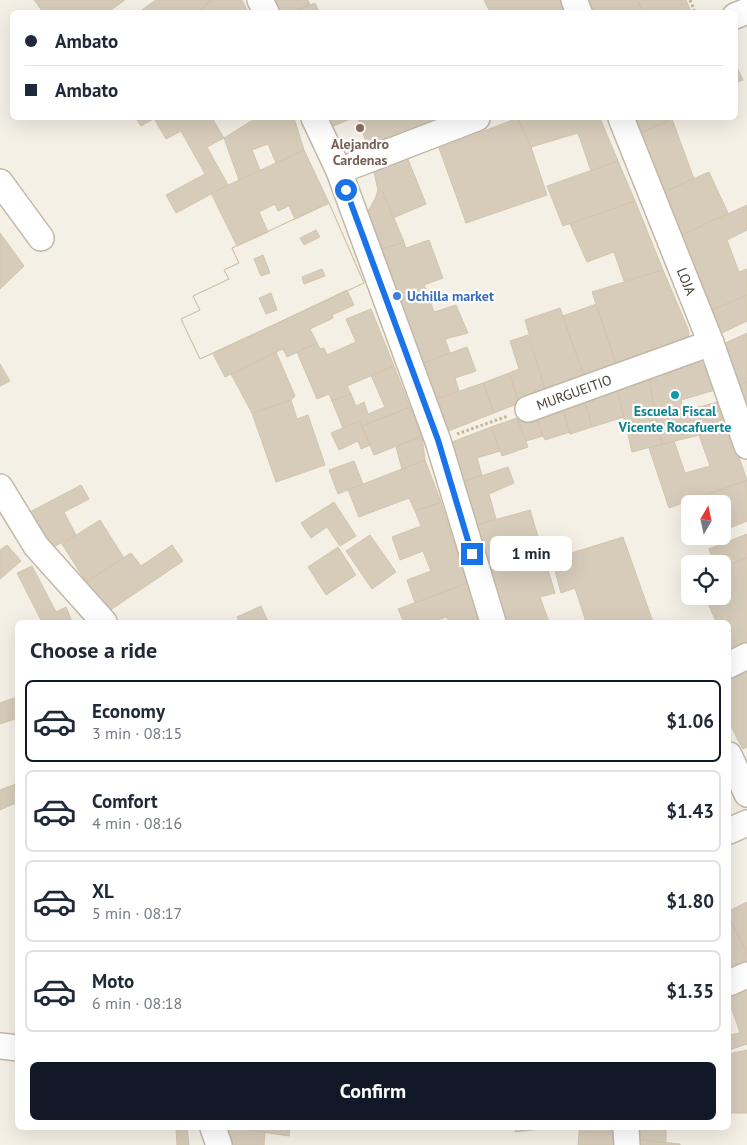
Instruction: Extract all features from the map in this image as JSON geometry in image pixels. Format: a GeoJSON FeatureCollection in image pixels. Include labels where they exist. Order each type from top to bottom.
{"type":"FeatureCollection","features":[{"type":"Feature","properties":{"kind":"street"},"geometry":{"type":"LineString","coordinates":[[315,120],[339,171],[438,440],[492,620]]}},
{"type":"Feature","properties":{"kind":"street"},"geometry":{"type":"LineString","coordinates":[[339,171],[472,120]]}},
{"type":"Feature","properties":{"kind":"street","name":"LOJA"},"geometry":{"type":"LineString","coordinates":[[622,120],[710,344],[747,446]]}},
{"type":"Feature","properties":{"kind":"street"},"geometry":{"type":"LineString","coordinates":[[0,182],[41,238]]}},
{"type":"Feature","properties":{"kind":"street","name":"MURGUEITIO"},"geometry":{"type":"LineString","coordinates":[[528,409],[710,344]]}},
{"type":"Feature","properties":{"kind":"street"},"geometry":{"type":"LineString","coordinates":[[0,487],[36,546],[102,620]]}},
{"type":"Feature","properties":{"kind":"street"},"geometry":{"type":"LineString","coordinates":[[731,664],[747,656]]}},
{"type":"Feature","properties":{"kind":"street"},"geometry":{"type":"LineString","coordinates":[[731,759],[747,794]]}},
{"type":"Feature","properties":{"kind":"street"},"geometry":{"type":"LineString","coordinates":[[731,830],[747,823]]}},
{"type":"Feature","properties":{"kind":"street"},"geometry":{"type":"LineString","coordinates":[[731,982],[747,975]]}},
{"type":"Feature","properties":{"kind":"street"},"geometry":{"type":"LineString","coordinates":[[0,1046],[15,1048]]}},
{"type":"Feature","properties":{"kind":"street"},"geometry":{"type":"LineString","coordinates":[[214,1130],[218,1145]]}},
{"type":"Feature","properties":{"kind":"street"},"geometry":{"type":"LineString","coordinates":[[626,1130],[627,1145]]}},
{"type":"Feature","properties":{"kind":"path","name":"MURGUEITIO"},"geometry":{"type":"LineString","coordinates":[[438,440],[528,409]]}},
{"type":"Feature","properties":{"kind":"building"},"geometry":{"type":"Polygon","coordinates":[[[34,0],[125,0],[111,10],[42,10],[34,0]]]}},
{"type":"Feature","properties":{"kind":"building"},"geometry":{"type":"Polygon","coordinates":[[[156,0],[212,0],[200,10],[142,10],[156,0]]]}},
{"type":"Feature","properties":{"kind":"building"},"geometry":{"type":"Polygon","coordinates":[[[212,0],[242,0],[247,10],[200,10],[212,0]]]}},
{"type":"Feature","properties":{"kind":"building"},"geometry":{"type":"Polygon","coordinates":[[[275,0],[308,0],[310,5],[297,10],[280,10],[275,0]]]}},
{"type":"Feature","properties":{"kind":"building"},"geometry":{"type":"Polygon","coordinates":[[[484,0],[562,0],[566,9],[563,10],[489,10],[484,0]]]}},
{"type":"Feature","properties":{"kind":"building"},"geometry":{"type":"Polygon","coordinates":[[[588,0],[637,0],[642,10],[590,10],[588,0]]]}},
{"type":"Feature","properties":{"kind":"building"},"geometry":{"type":"Polygon","coordinates":[[[637,0],[686,0],[690,10],[642,10],[637,0]]]}},
{"type":"Feature","properties":{"kind":"building"},"geometry":{"type":"Polygon","coordinates":[[[315,3],[318,10],[297,10],[315,3]]]}},
{"type":"Feature","properties":{"kind":"building"},"geometry":{"type":"Polygon","coordinates":[[[738,69],[743,80],[738,82],[738,69]]]}},
{"type":"Feature","properties":{"kind":"building"},"geometry":{"type":"Polygon","coordinates":[[[137,120],[152,120],[141,126],[137,120]]]}},
{"type":"Feature","properties":{"kind":"building"},"geometry":{"type":"Polygon","coordinates":[[[155,120],[213,120],[224,138],[207,147],[228,185],[176,213],[166,195],[205,174],[181,131],[166,139],[155,120]]]}},
{"type":"Feature","properties":{"kind":"building"},"geometry":{"type":"Polygon","coordinates":[[[253,120],[295,120],[304,150],[276,163],[268,144],[252,150],[260,170],[239,180],[224,138],[253,120]]]}},
{"type":"Feature","properties":{"kind":"building"},"geometry":{"type":"Polygon","coordinates":[[[330,120],[348,120],[333,126],[330,120]]]}},
{"type":"Feature","properties":{"kind":"building"},"geometry":{"type":"Polygon","coordinates":[[[359,120],[455,120],[369,151],[359,120]]]}},
{"type":"Feature","properties":{"kind":"building"},"geometry":{"type":"Polygon","coordinates":[[[513,120],[519,120],[531,147],[547,195],[466,223],[439,148],[513,120]]]}},
{"type":"Feature","properties":{"kind":"building"},"geometry":{"type":"Polygon","coordinates":[[[519,120],[601,120],[618,161],[591,171],[578,133],[531,147],[519,120]]]}},
{"type":"Feature","properties":{"kind":"building"},"geometry":{"type":"Polygon","coordinates":[[[632,120],[670,120],[638,134],[632,120]]]}},
{"type":"Feature","properties":{"kind":"building"},"geometry":{"type":"Polygon","coordinates":[[[672,120],[694,179],[661,193],[638,134],[672,120]]]}},
{"type":"Feature","properties":{"kind":"building"},"geometry":{"type":"Polygon","coordinates":[[[304,150],[329,203],[295,219],[289,206],[278,211],[275,204],[259,212],[268,232],[237,246],[211,193],[304,150]]]}},
{"type":"Feature","properties":{"kind":"building"},"geometry":{"type":"Polygon","coordinates":[[[407,157],[426,204],[393,218],[383,192],[378,190],[373,168],[407,157]]]}},
{"type":"Feature","properties":{"kind":"building"},"geometry":{"type":"Polygon","coordinates":[[[618,161],[635,201],[563,226],[547,186],[618,161]]]}},
{"type":"Feature","properties":{"kind":"building"},"geometry":{"type":"Polygon","coordinates":[[[709,172],[728,213],[678,237],[661,193],[709,172]]]}},
{"type":"Feature","properties":{"kind":"building"},"geometry":{"type":"Polygon","coordinates":[[[378,190],[383,192],[404,242],[376,251],[363,215],[368,211],[378,190]]]}},
{"type":"Feature","properties":{"kind":"building"},"geometry":{"type":"Polygon","coordinates":[[[635,201],[663,270],[624,281],[614,252],[587,262],[570,224],[635,201]]]}},
{"type":"Feature","properties":{"kind":"building"},"geometry":{"type":"Polygon","coordinates":[[[329,203],[364,283],[200,359],[181,319],[200,310],[193,296],[229,279],[224,270],[239,263],[232,248],[329,203]],[[316,230],[300,238],[304,245],[320,237],[316,230]],[[263,255],[254,259],[261,276],[270,273],[263,255]],[[322,269],[302,277],[304,284],[325,276],[322,269]],[[271,293],[259,298],[266,314],[277,310],[271,293]]]}},
{"type":"Feature","properties":{"kind":"building"},"geometry":{"type":"Polygon","coordinates":[[[329,203],[364,283],[200,359],[181,319],[200,310],[193,296],[229,279],[224,270],[239,263],[232,248],[329,203]]]}},
{"type":"Feature","properties":{"kind":"building"},"geometry":{"type":"Polygon","coordinates":[[[747,205],[747,230],[727,240],[739,272],[747,269],[747,295],[708,312],[678,237],[747,205]]]}},
{"type":"Feature","properties":{"kind":"building"},"geometry":{"type":"Polygon","coordinates":[[[0,233],[24,266],[0,289],[0,233]]]}},
{"type":"Feature","properties":{"kind":"building"},"geometry":{"type":"Polygon","coordinates":[[[429,240],[443,278],[424,285],[427,292],[395,302],[376,251],[404,242],[406,248],[429,240]]]}},
{"type":"Feature","properties":{"kind":"building"},"geometry":{"type":"Polygon","coordinates":[[[663,270],[689,335],[686,339],[617,366],[592,292],[663,270]]]}},
{"type":"Feature","properties":{"kind":"building"},"geometry":{"type":"Polygon","coordinates":[[[347,290],[354,305],[332,315],[333,318],[310,329],[317,343],[287,357],[283,349],[225,377],[213,354],[347,290]]]}},
{"type":"Feature","properties":{"kind":"building"},"geometry":{"type":"Polygon","coordinates":[[[427,292],[434,312],[456,305],[468,333],[445,339],[450,353],[421,364],[395,302],[427,292]]]}},
{"type":"Feature","properties":{"kind":"building"},"geometry":{"type":"Polygon","coordinates":[[[747,295],[747,321],[718,335],[708,312],[747,295]]]}},
{"type":"Feature","properties":{"kind":"building"},"geometry":{"type":"Polygon","coordinates":[[[596,304],[617,366],[585,379],[563,316],[596,304]]]}},
{"type":"Feature","properties":{"kind":"building"},"geometry":{"type":"Polygon","coordinates":[[[560,308],[585,379],[546,393],[525,320],[560,308]]]}},
{"type":"Feature","properties":{"kind":"building"},"geometry":{"type":"Polygon","coordinates":[[[371,309],[394,366],[347,386],[351,394],[332,401],[329,394],[317,399],[297,352],[317,343],[320,349],[324,348],[327,355],[356,342],[346,319],[371,309]]]}},
{"type":"Feature","properties":{"kind":"building"},"geometry":{"type":"Polygon","coordinates":[[[747,333],[747,382],[736,386],[721,345],[747,333]]]}},
{"type":"Feature","properties":{"kind":"building"},"geometry":{"type":"Polygon","coordinates":[[[528,335],[546,393],[519,403],[509,373],[519,369],[510,341],[528,335]]]}},
{"type":"Feature","properties":{"kind":"building"},"geometry":{"type":"Polygon","coordinates":[[[467,347],[476,371],[455,378],[459,391],[434,400],[421,364],[467,347]]]}},
{"type":"Feature","properties":{"kind":"building"},"geometry":{"type":"Polygon","coordinates":[[[276,352],[295,396],[291,400],[252,413],[231,374],[276,352]]]}},
{"type":"Feature","properties":{"kind":"building","name":"Escuela Fiscal Vicente Rocafuerte"},"geometry":{"type":"Polygon","coordinates":[[[699,356],[715,390],[681,400],[683,411],[718,402],[729,428],[662,444],[648,375],[699,356]]]}},
{"type":"Feature","properties":{"kind":"building"},"geometry":{"type":"Polygon","coordinates":[[[0,364],[10,381],[0,386],[0,364]]]}},
{"type":"Feature","properties":{"kind":"building"},"geometry":{"type":"Polygon","coordinates":[[[394,366],[410,407],[362,426],[359,421],[343,428],[332,401],[351,394],[356,406],[364,402],[368,414],[385,407],[371,375],[394,366]]]}},
{"type":"Feature","properties":{"kind":"building"},"geometry":{"type":"Polygon","coordinates":[[[509,373],[519,403],[494,413],[483,383],[509,373]]]}},
{"type":"Feature","properties":{"kind":"building"},"geometry":{"type":"Polygon","coordinates":[[[648,375],[662,444],[632,452],[616,385],[648,375]]]}},
{"type":"Feature","properties":{"kind":"building"},"geometry":{"type":"Polygon","coordinates":[[[747,382],[747,419],[736,386],[747,382]]]}},
{"type":"Feature","properties":{"kind":"building"},"geometry":{"type":"Polygon","coordinates":[[[483,383],[494,413],[446,432],[434,400],[483,383]]]}},
{"type":"Feature","properties":{"kind":"building"},"geometry":{"type":"Polygon","coordinates":[[[616,385],[624,417],[592,427],[583,396],[616,385]]]}},
{"type":"Feature","properties":{"kind":"building"},"geometry":{"type":"Polygon","coordinates":[[[583,396],[592,427],[570,434],[561,404],[583,396]]]}},
{"type":"Feature","properties":{"kind":"building"},"geometry":{"type":"Polygon","coordinates":[[[291,400],[297,419],[308,415],[325,465],[276,482],[252,413],[291,400]]]}},
{"type":"Feature","properties":{"kind":"building"},"geometry":{"type":"Polygon","coordinates":[[[561,404],[570,432],[545,440],[534,413],[561,404]]]}},
{"type":"Feature","properties":{"kind":"building"},"geometry":{"type":"Polygon","coordinates":[[[410,407],[422,436],[374,455],[362,426],[410,407]]]}},
{"type":"Feature","properties":{"kind":"building"},"geometry":{"type":"Polygon","coordinates":[[[534,413],[543,436],[526,441],[517,418],[534,413]]]}},
{"type":"Feature","properties":{"kind":"building"},"geometry":{"type":"Polygon","coordinates":[[[517,418],[528,447],[502,456],[491,427],[517,418]]]}},
{"type":"Feature","properties":{"kind":"building"},"geometry":{"type":"Polygon","coordinates":[[[359,421],[370,445],[361,449],[358,441],[339,450],[331,433],[359,421]]]}},
{"type":"Feature","properties":{"kind":"building"},"geometry":{"type":"Polygon","coordinates":[[[491,427],[500,451],[477,458],[482,475],[460,483],[447,444],[491,427]]]}},
{"type":"Feature","properties":{"kind":"building"},"geometry":{"type":"Polygon","coordinates":[[[729,428],[747,480],[705,495],[681,495],[681,504],[669,508],[649,448],[674,441],[685,473],[710,466],[699,435],[729,428]]]}},
{"type":"Feature","properties":{"kind":"building"},"geometry":{"type":"Polygon","coordinates":[[[422,436],[425,460],[402,469],[396,447],[422,436]]]}},
{"type":"Feature","properties":{"kind":"building"},"geometry":{"type":"Polygon","coordinates":[[[425,460],[441,502],[415,511],[409,498],[359,517],[348,490],[425,460]]]}},
{"type":"Feature","properties":{"kind":"building"},"geometry":{"type":"Polygon","coordinates":[[[354,461],[363,484],[338,494],[329,470],[354,461]]]}},
{"type":"Feature","properties":{"kind":"building"},"geometry":{"type":"Polygon","coordinates":[[[508,467],[514,483],[489,494],[496,519],[473,526],[460,483],[508,467]]]}},
{"type":"Feature","properties":{"kind":"building"},"geometry":{"type":"Polygon","coordinates":[[[747,480],[747,521],[731,527],[731,495],[707,495],[747,480]]]}},
{"type":"Feature","properties":{"kind":"building"},"geometry":{"type":"Polygon","coordinates":[[[81,485],[89,499],[64,512],[76,535],[48,550],[28,513],[81,485]]]}},
{"type":"Feature","properties":{"kind":"building"},"geometry":{"type":"Polygon","coordinates":[[[334,502],[356,536],[340,546],[327,527],[311,538],[301,523],[334,502]]]}},
{"type":"Feature","properties":{"kind":"building"},"geometry":{"type":"Polygon","coordinates":[[[441,502],[467,583],[415,603],[407,580],[431,571],[423,551],[400,560],[392,537],[421,526],[415,511],[441,502]]]}},
{"type":"Feature","properties":{"kind":"building"},"geometry":{"type":"Polygon","coordinates":[[[530,510],[555,593],[540,597],[548,620],[501,620],[473,526],[530,510]]]}},
{"type":"Feature","properties":{"kind":"building"},"geometry":{"type":"Polygon","coordinates":[[[100,520],[124,558],[86,582],[62,544],[100,520]]]}},
{"type":"Feature","properties":{"kind":"building"},"geometry":{"type":"Polygon","coordinates":[[[747,534],[747,558],[731,564],[731,555],[711,555],[709,549],[719,545],[731,545],[731,540],[747,534]]]}},
{"type":"Feature","properties":{"kind":"building"},"geometry":{"type":"Polygon","coordinates":[[[370,535],[396,572],[372,589],[346,551],[370,535]]]}},
{"type":"Feature","properties":{"kind":"building"},"geometry":{"type":"Polygon","coordinates":[[[623,537],[652,620],[585,620],[575,588],[561,593],[552,559],[623,537]]]}},
{"type":"Feature","properties":{"kind":"building"},"geometry":{"type":"Polygon","coordinates":[[[7,545],[21,561],[0,579],[0,550],[7,545]]]}},
{"type":"Feature","properties":{"kind":"building"},"geometry":{"type":"Polygon","coordinates":[[[172,545],[183,561],[106,613],[86,582],[131,553],[141,566],[172,545]]]}},
{"type":"Feature","properties":{"kind":"building"},"geometry":{"type":"Polygon","coordinates":[[[338,547],[356,575],[326,595],[308,567],[338,547]]]}},
{"type":"Feature","properties":{"kind":"building"},"geometry":{"type":"Polygon","coordinates":[[[747,558],[747,648],[731,652],[731,620],[715,620],[709,605],[731,605],[731,564],[747,558]]]}},
{"type":"Feature","properties":{"kind":"building"},"geometry":{"type":"Polygon","coordinates":[[[32,566],[56,612],[66,607],[71,619],[41,620],[17,573],[32,566]]]}},
{"type":"Feature","properties":{"kind":"building"},"geometry":{"type":"Polygon","coordinates":[[[467,583],[480,620],[448,620],[447,617],[438,620],[403,620],[398,609],[467,583]]]}},
{"type":"Feature","properties":{"kind":"building"},"geometry":{"type":"Polygon","coordinates":[[[261,606],[267,620],[238,620],[237,617],[261,606]]]}},
{"type":"Feature","properties":{"kind":"building"},"geometry":{"type":"Polygon","coordinates":[[[747,665],[747,747],[743,749],[731,727],[731,673],[747,665]]]}},
{"type":"Feature","properties":{"kind":"building"},"geometry":{"type":"Polygon","coordinates":[[[15,698],[15,719],[0,724],[0,703],[15,698]]]}},
{"type":"Feature","properties":{"kind":"building"},"geometry":{"type":"Polygon","coordinates":[[[15,784],[15,803],[0,810],[0,790],[15,784]]]}},
{"type":"Feature","properties":{"kind":"building"},"geometry":{"type":"Polygon","coordinates":[[[747,902],[747,953],[731,921],[731,910],[747,902]]]}},
{"type":"Feature","properties":{"kind":"building"},"geometry":{"type":"Polygon","coordinates":[[[731,921],[747,953],[747,965],[731,973],[731,921]]]}},
{"type":"Feature","properties":{"kind":"building"},"geometry":{"type":"Polygon","coordinates":[[[744,984],[747,994],[747,1044],[731,1049],[731,1035],[740,1033],[731,1007],[731,990],[744,984]]]}},
{"type":"Feature","properties":{"kind":"building"},"geometry":{"type":"Polygon","coordinates":[[[747,1050],[747,1113],[731,1113],[731,1054],[747,1050]]]}},
{"type":"Feature","properties":{"kind":"building"},"geometry":{"type":"Polygon","coordinates":[[[176,1130],[187,1130],[189,1145],[177,1145],[176,1130]]]}},
{"type":"Feature","properties":{"kind":"building"},"geometry":{"type":"Polygon","coordinates":[[[220,1130],[265,1132],[264,1145],[224,1145],[220,1130]]]}},
{"type":"Feature","properties":{"kind":"building"},"geometry":{"type":"Polygon","coordinates":[[[249,1130],[290,1130],[289,1136],[249,1130]]]}},
{"type":"Feature","properties":{"kind":"building"},"geometry":{"type":"Polygon","coordinates":[[[515,1130],[533,1130],[515,1132],[515,1130]]]}},
{"type":"Feature","properties":{"kind":"building"},"geometry":{"type":"Polygon","coordinates":[[[579,1130],[614,1130],[614,1132],[579,1132],[579,1130]]]}},
{"type":"Feature","properties":{"kind":"building"},"geometry":{"type":"Polygon","coordinates":[[[635,1130],[666,1130],[666,1143],[634,1139],[635,1130]]]}},
{"type":"Feature","properties":{"kind":"building"},"geometry":{"type":"Polygon","coordinates":[[[579,1132],[614,1132],[615,1145],[578,1145],[579,1132]]]}},
{"type":"Feature","properties":{"kind":"building"},"geometry":{"type":"Polygon","coordinates":[[[634,1139],[680,1144],[680,1145],[634,1145],[634,1139]]]}},
{"type":"Feature","properties":{"kind":"place","name":"Alejandro Cardenas"},"geometry":{"type":"Point","coordinates":[360,128]}},
{"type":"Feature","properties":{"kind":"place","name":"Uchilla market"},"geometry":{"type":"Point","coordinates":[397,296]}},
{"type":"Feature","properties":{"kind":"place","name":"Escuela Fiscal Vicente Rocafuerte"},"geometry":{"type":"Point","coordinates":[675,395]}},
{"type":"Feature","properties":{"kind":"route"},"geometry":{"type":"LineString","coordinates":[[346,190],[438,440],[472,554]]}}]}
